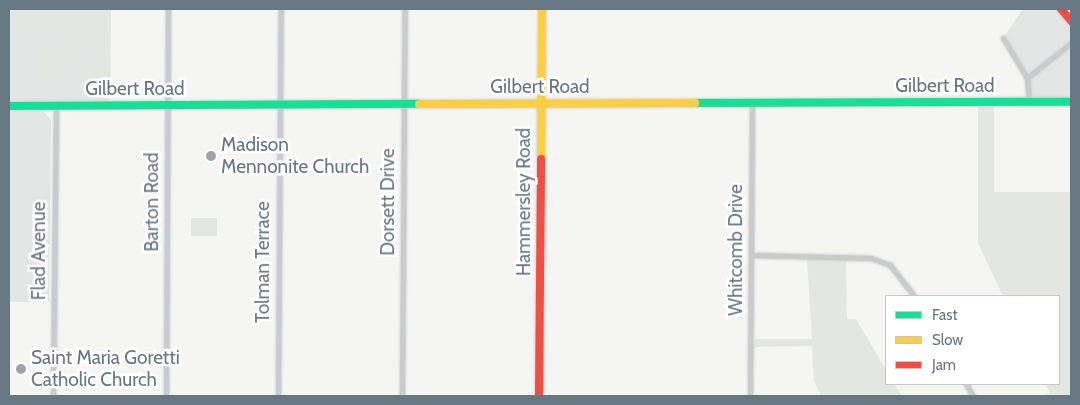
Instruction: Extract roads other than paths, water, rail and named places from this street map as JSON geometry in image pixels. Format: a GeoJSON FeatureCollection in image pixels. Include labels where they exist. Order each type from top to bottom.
{"type":"FeatureCollection","features":[{"type":"Feature","properties":{"kind":"street","name":"Barton Road"},"geometry":{"type":"LineString","coordinates":[[166,396],[168,9]]}},
{"type":"Feature","properties":{"kind":"street","name":"Tolman Terrace"},"geometry":{"type":"LineString","coordinates":[[278,396],[280,9]]}},
{"type":"Feature","properties":{"kind":"street","name":"Dorsett Drive"},"geometry":{"type":"LineString","coordinates":[[402,396],[405,9]]}},
{"type":"Feature","properties":{"kind":"street","name":"Hammersley Road"},"geometry":{"type":"LineString","coordinates":[[539,396],[542,9]]}},
{"type":"Feature","properties":{"kind":"street"},"geometry":{"type":"LineString","coordinates":[[1061,9],[1071,21]]}},
{"type":"Feature","properties":{"kind":"street"},"geometry":{"type":"LineString","coordinates":[[1002,38],[1028,78],[1029,101]]}},
{"type":"Feature","properties":{"kind":"street"},"geometry":{"type":"LineString","coordinates":[[1028,78],[1071,43]]}},
{"type":"Feature","properties":{"kind":"street","name":"Gilbert Road"},"geometry":{"type":"LineString","coordinates":[[9,106],[1071,102]]}},
{"type":"Feature","properties":{"kind":"street","name":"Whitcomb Drive"},"geometry":{"type":"LineString","coordinates":[[750,396],[752,103]]}},
{"type":"Feature","properties":{"kind":"street","name":"Flad Avenue"},"geometry":{"type":"LineString","coordinates":[[54,396],[56,105]]}},
{"type":"Feature","properties":{"kind":"street"},"geometry":{"type":"LineString","coordinates":[[751,255],[871,258],[890,265],[913,295]]}},
{"type":"Feature","properties":{"kind":"street"},"geometry":{"type":"LineString","coordinates":[[967,385],[973,396]]}},
{"type":"Feature","properties":{"kind":"place","name":"Madison Mennonite Church"},"geometry":{"type":"Point","coordinates":[211,156]}},
{"type":"Feature","properties":{"kind":"place","name":"Saint Maria Goretti Catholic Church"},"geometry":{"type":"Point","coordinates":[21,369]}}]}
